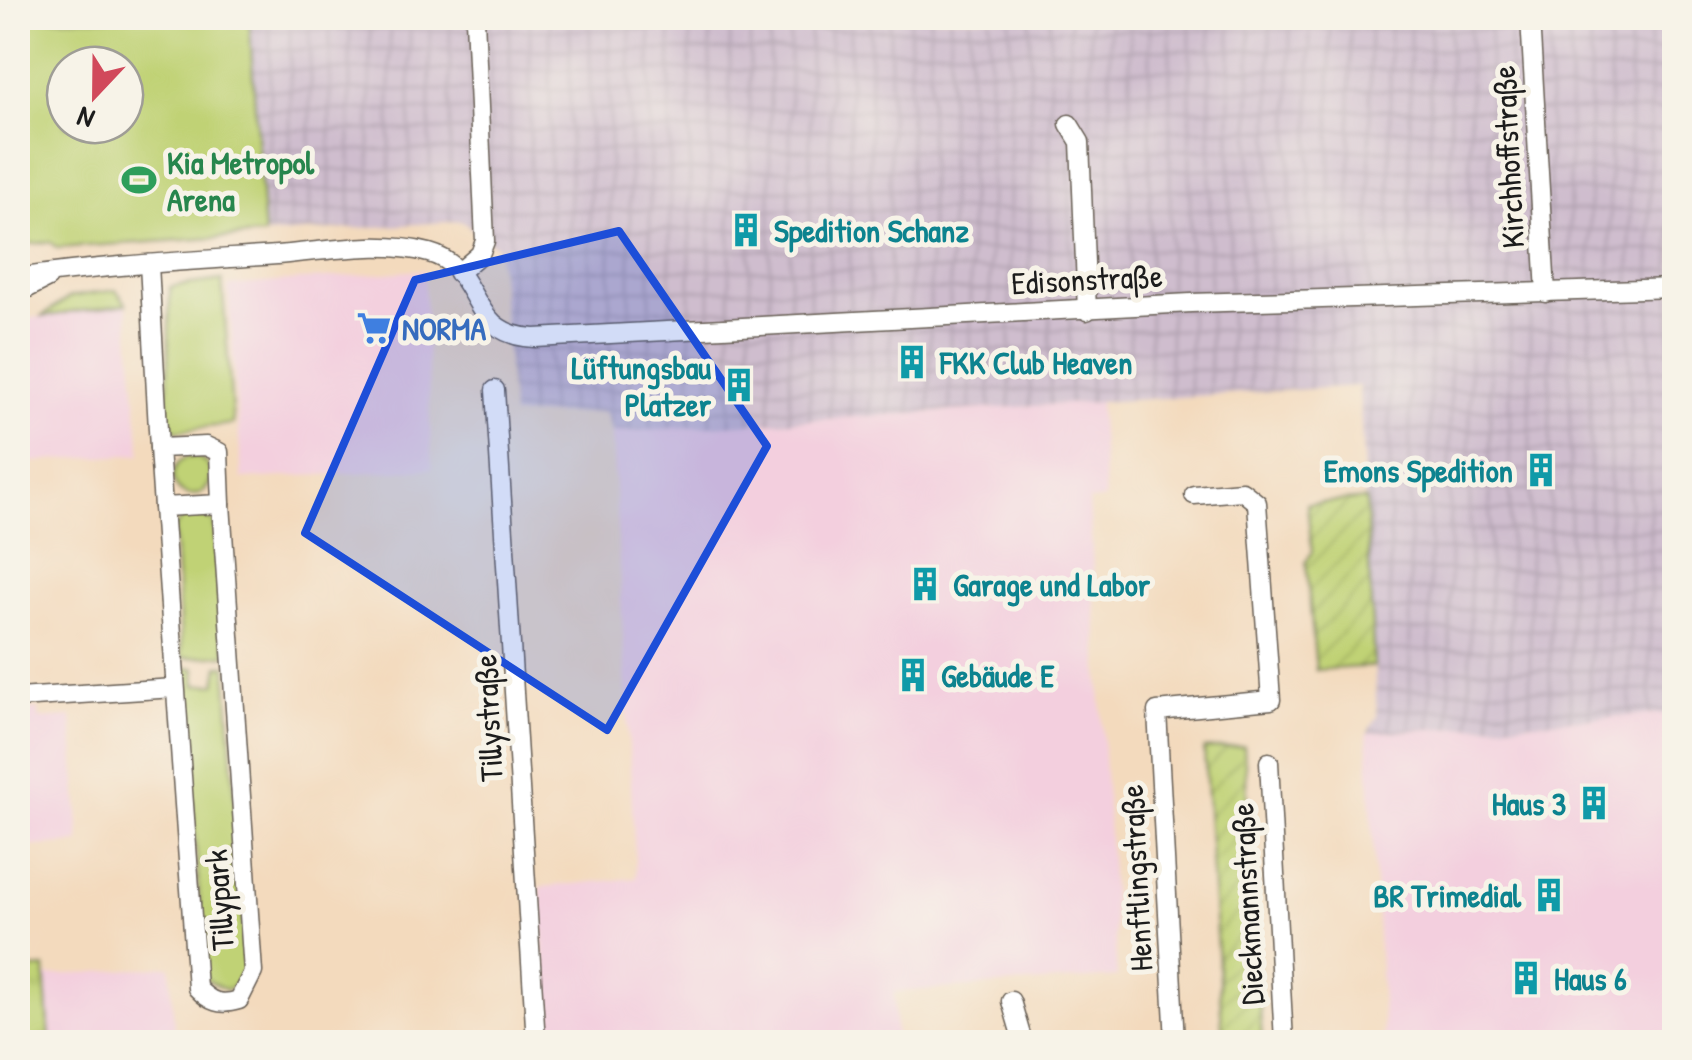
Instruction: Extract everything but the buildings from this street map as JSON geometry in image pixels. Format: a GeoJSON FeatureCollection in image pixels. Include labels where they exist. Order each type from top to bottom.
{"type":"FeatureCollection","features":[{"type":"Feature","properties":{"kind":"street"},"geometry":{"type":"LineString","coordinates":[[18,278],[150,264],[394,248],[431,253],[458,273],[480,254],[485,241],[475,18]]}},
{"type":"Feature","properties":{"kind":"street","name":"Kirchhoffstraße"},"geometry":{"type":"LineString","coordinates":[[1530,18],[1546,292]]}},
{"type":"Feature","properties":{"kind":"street"},"geometry":{"type":"LineString","coordinates":[[1068,124],[1080,142],[1087,311]]}},
{"type":"Feature","properties":{"kind":"street","name":"Tillypark"},"geometry":{"type":"LineString","coordinates":[[150,264],[159,448],[197,988],[208,1000],[226,1004],[239,1000],[253,972],[219,452],[206,446],[159,448]]}},
{"type":"Feature","properties":{"kind":"street"},"geometry":{"type":"LineString","coordinates":[[18,293],[58,273]]}},
{"type":"Feature","properties":{"kind":"street","name":"Edisonstraße"},"geometry":{"type":"LineString","coordinates":[[458,273],[487,320],[504,334],[518,338],[842,320],[1674,288]]}},
{"type":"Feature","properties":{"kind":"street","name":"Tillystraße"},"geometry":{"type":"LineString","coordinates":[[496,390],[536,1042]]}},
{"type":"Feature","properties":{"kind":"street","name":"Henftlingstraße"},"geometry":{"type":"LineString","coordinates":[[1174,1042],[1156,710],[1271,700],[1256,503],[1242,491],[1194,494]]}},
{"type":"Feature","properties":{"kind":"street"},"geometry":{"type":"LineString","coordinates":[[163,507],[222,504]]}},
{"type":"Feature","properties":{"kind":"street"},"geometry":{"type":"LineString","coordinates":[[18,698],[175,688]]}},
{"type":"Feature","properties":{"kind":"street","name":"Dieckmannstraße"},"geometry":{"type":"LineString","coordinates":[[1269,762],[1284,1042]]}},
{"type":"Feature","properties":{"kind":"street"},"geometry":{"type":"LineString","coordinates":[[1011,1001],[1023,1042]]}},
{"type":"Feature","properties":{"kind":"highlighted area"},"geometry":{"type":"Polygon","coordinates":[[[619,231],[767,446],[607,730],[305,533],[415,280],[619,231]]]}},
{"type":"Feature","properties":{"kind":"shaded area"},"geometry":{"type":"Polygon","coordinates":[[[249,18],[1674,18],[1674,713],[1367,733],[1377,717],[1359,386],[612,432],[605,412],[512,416],[498,248],[461,221],[264,235],[249,18]]]}},
{"type":"Feature","properties":{"kind":"shaded area"},"geometry":{"type":"Polygon","coordinates":[[[424,270],[432,469],[242,479],[228,286],[424,270]]]}},
{"type":"Feature","properties":{"kind":"shaded area"},"geometry":{"type":"Polygon","coordinates":[[[127,304],[141,454],[18,463],[18,320],[127,304]]]}},
{"type":"Feature","properties":{"kind":"shaded area"},"geometry":{"type":"Polygon","coordinates":[[[1099,402],[1105,499],[1089,501],[1117,977],[894,992],[896,1042],[549,1042],[540,887],[636,878],[612,432],[1099,402]]]}},
{"type":"Feature","properties":{"kind":"shaded area"},"geometry":{"type":"Polygon","coordinates":[[[38,709],[39,719],[72,717],[80,843],[18,847],[18,711],[38,709]]]}},
{"type":"Feature","properties":{"kind":"shaded area"},"geometry":{"type":"Polygon","coordinates":[[[1674,713],[1674,1042],[1384,1042],[1367,733],[1674,713]]]}},
{"type":"Feature","properties":{"kind":"shaded area"},"geometry":{"type":"Polygon","coordinates":[[[170,966],[175,1042],[50,1042],[46,976],[170,966]]]}},
{"type":"Feature","properties":{"kind":"green space","name":"Kia Metropol Arena"},"geometry":{"type":"Polygon","coordinates":[[[18,18],[249,18],[264,235],[57,248],[50,242],[18,245],[18,18]]]}},
{"type":"Feature","properties":{"kind":"green space"},"geometry":{"type":"Polygon","coordinates":[[[222,280],[233,424],[174,431],[167,411],[170,287],[222,280]]]}},
{"type":"Feature","properties":{"kind":"green space"},"geometry":{"type":"Polygon","coordinates":[[[116,290],[127,304],[41,317],[70,297],[116,290]]]}},
{"type":"Feature","properties":{"kind":"green space"},"geometry":{"type":"Polygon","coordinates":[[[192,457],[205,463],[211,476],[205,489],[192,495],[179,489],[173,476],[179,463],[192,457]]]}},
{"type":"Feature","properties":{"kind":"green space"},"geometry":{"type":"Polygon","coordinates":[[[1366,499],[1374,666],[1316,670],[1306,562],[1312,552],[1307,504],[1366,499]]]}},
{"type":"Feature","properties":{"kind":"green space"},"geometry":{"type":"Polygon","coordinates":[[[194,513],[214,521],[226,655],[182,658],[174,528],[183,516],[194,513]]]}},
{"type":"Feature","properties":{"kind":"green space"},"geometry":{"type":"Polygon","coordinates":[[[226,665],[246,970],[241,982],[226,990],[205,979],[183,668],[195,668],[196,685],[216,684],[219,666],[226,665]]]}},
{"type":"Feature","properties":{"kind":"green space"},"geometry":{"type":"Polygon","coordinates":[[[1244,746],[1262,1042],[1223,1042],[1204,749],[1244,746]]]}},
{"type":"Feature","properties":{"kind":"green space"},"geometry":{"type":"Polygon","coordinates":[[[45,968],[50,1042],[18,1042],[18,970],[45,968]]]}},
{"type":"Feature","properties":{"kind":"place","name":"Kia Metropol Arena"},"geometry":{"type":"Point","coordinates":[139,180]}},
{"type":"Feature","properties":{"kind":"place","name":"Spedition Schanz"},"geometry":{"type":"Point","coordinates":[746,230]}},
{"type":"Feature","properties":{"kind":"place","name":"NORMA"},"geometry":{"type":"Point","coordinates":[374,328]}},
{"type":"Feature","properties":{"kind":"place","name":"FKK Club Heaven"},"geometry":{"type":"Point","coordinates":[912,362]}},
{"type":"Feature","properties":{"kind":"place","name":"Lüftungsbau Platzer"},"geometry":{"type":"Point","coordinates":[739,385]}},
{"type":"Feature","properties":{"kind":"place","name":"Emons Spedition"},"geometry":{"type":"Point","coordinates":[1541,470]}},
{"type":"Feature","properties":{"kind":"place","name":"Garage und Labor"},"geometry":{"type":"Point","coordinates":[925,584]}},
{"type":"Feature","properties":{"kind":"place","name":"Gebäude E"},"geometry":{"type":"Point","coordinates":[913,675]}},
{"type":"Feature","properties":{"kind":"place","name":"Haus 3"},"geometry":{"type":"Point","coordinates":[1594,803]}},
{"type":"Feature","properties":{"kind":"place","name":"BR Trimedial"},"geometry":{"type":"Point","coordinates":[1549,895]}},
{"type":"Feature","properties":{"kind":"place","name":"Haus 6"},"geometry":{"type":"Point","coordinates":[1526,978]}}]}
